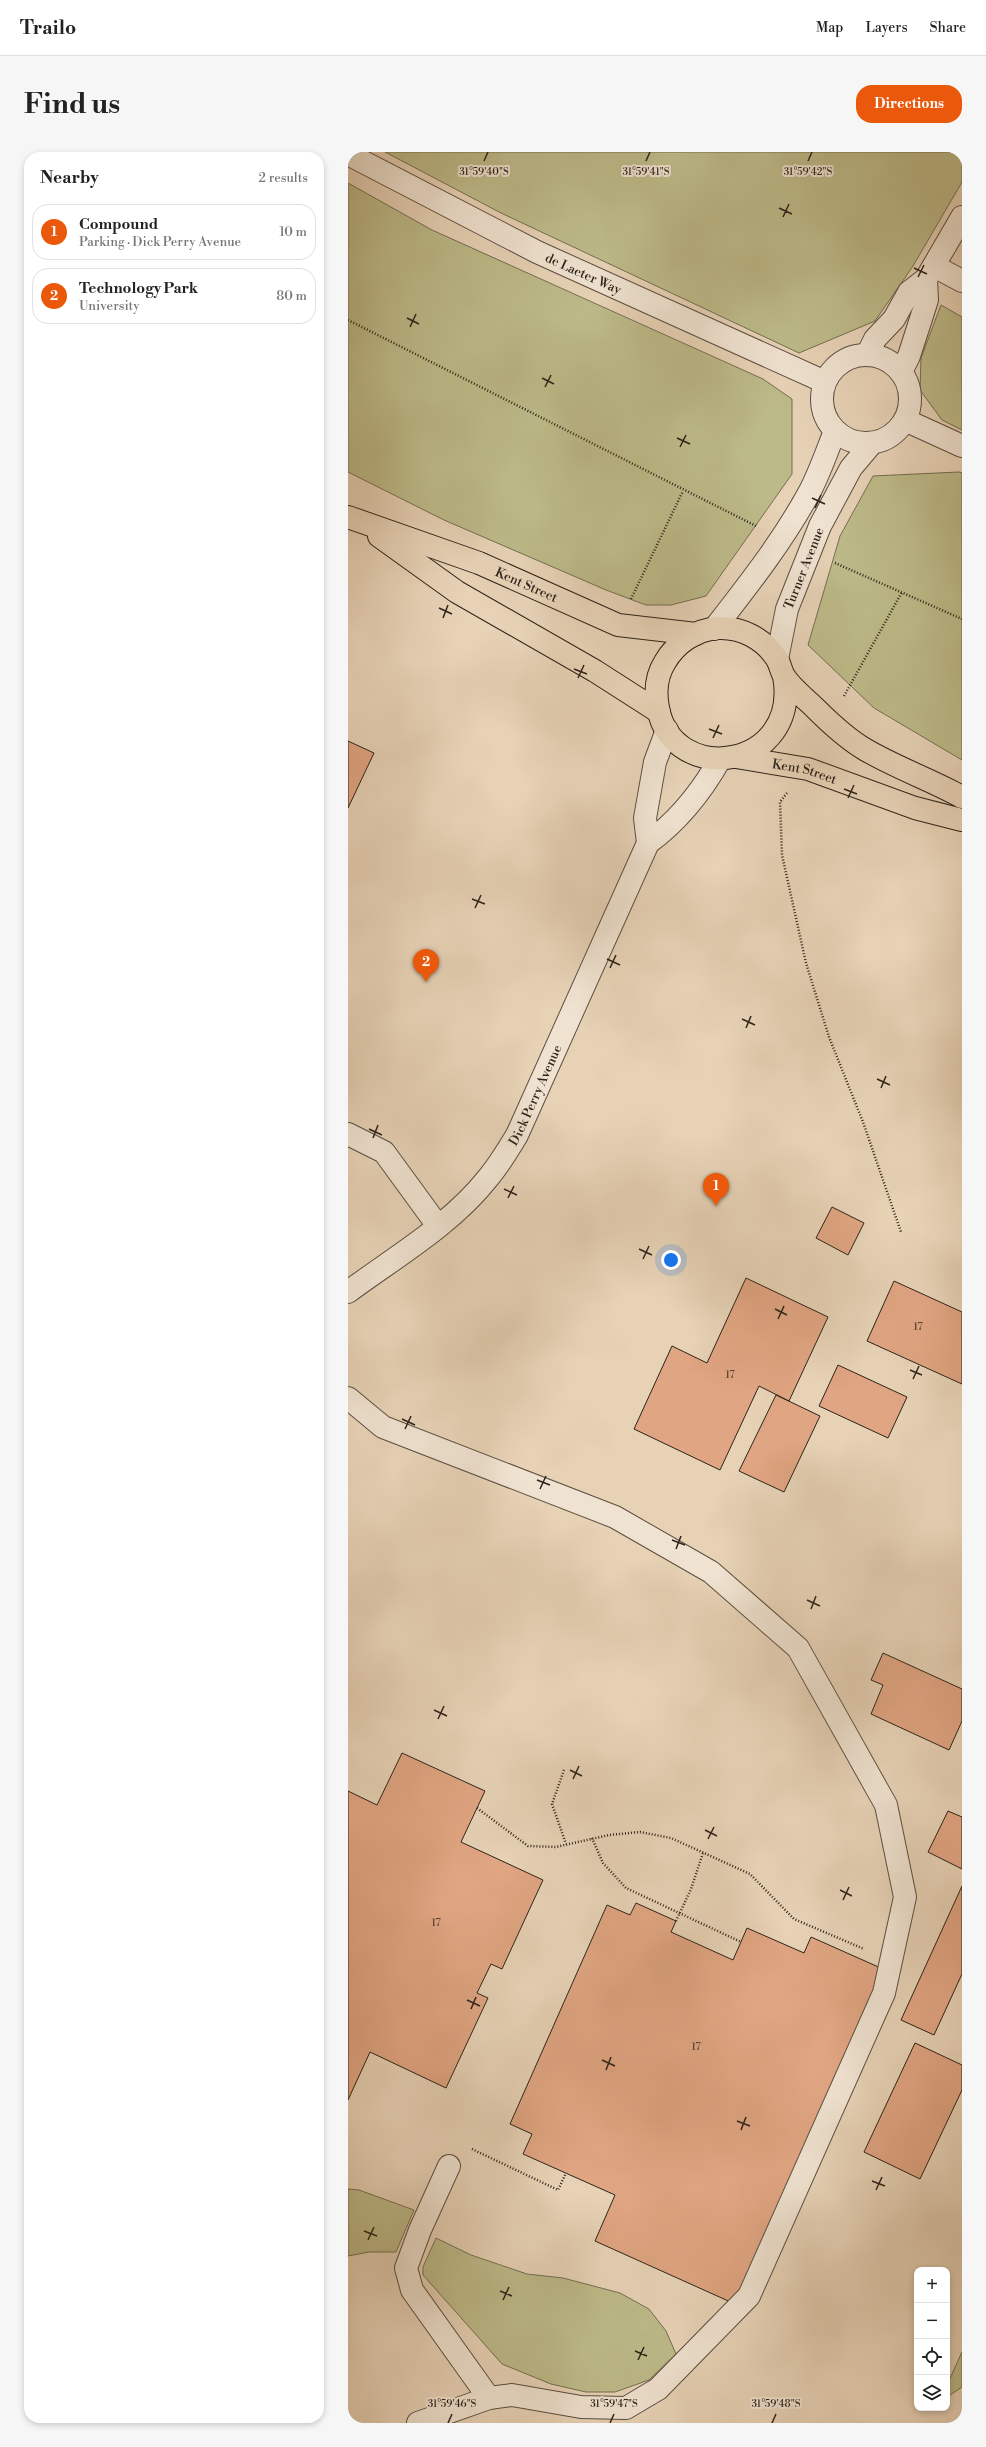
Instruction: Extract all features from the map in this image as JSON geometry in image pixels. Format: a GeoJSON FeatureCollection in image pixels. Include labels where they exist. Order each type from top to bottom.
{"type":"FeatureCollection","features":[{"type":"Feature","properties":{"kind":"main road","name":"Kent Street"},"geometry":{"type":"LineString","coordinates":[[354,520],[479,563],[618,625],[705,631]]}},
{"type":"Feature","properties":{"kind":"main road","name":"Kent Street"},"geometry":{"type":"LineString","coordinates":[[354,520],[456,592],[595,671],[663,721]]}},
{"type":"Feature","properties":{"kind":"main road"},"geometry":{"type":"LineString","coordinates":[[780,668],[785,708],[777,727],[764,743],[728,758],[690,751],[673,738],[663,721],[656,693],[662,666],[680,643],[705,631],[732,629],[750,635],[765,645],[780,668],[829,723],[865,750],[962,797]]}},
{"type":"Feature","properties":{"kind":"main road","name":"Kent Street"},"geometry":{"type":"LineString","coordinates":[[728,758],[808,769],[915,808],[962,820]]}},
{"type":"Feature","properties":{"kind":"street","name":"de Laeter Way"},"geometry":{"type":"LineString","coordinates":[[348,154],[536,252],[825,382]]}},
{"type":"Feature","properties":{"kind":"street"},"geometry":{"type":"LineString","coordinates":[[867,355],[876,339],[894,319],[909,292],[930,272],[962,217]]}},
{"type":"Feature","properties":{"kind":"street"},"geometry":{"type":"LineString","coordinates":[[930,272],[962,281]]}},
{"type":"Feature","properties":{"kind":"street"},"geometry":{"type":"LineString","coordinates":[[901,372],[909,356],[927,300],[930,272]]}},
{"type":"Feature","properties":{"kind":"street"},"geometry":{"type":"LineString","coordinates":[[867,355],[886,360],[901,372],[907,383],[910,396],[905,420],[891,435],[872,443],[852,441],[834,431],[826,420],[822,408],[822,395],[825,382],[832,370],[842,362],[854,356],[867,355]]}},
{"type":"Feature","properties":{"kind":"street"},"geometry":{"type":"LineString","coordinates":[[905,420],[962,446]]}},
{"type":"Feature","properties":{"kind":"street","name":"Turner Avenue"},"geometry":{"type":"LineString","coordinates":[[705,631],[761,570],[782,539],[811,489],[834,431]]}},
{"type":"Feature","properties":{"kind":"street","name":"Turner Avenue"},"geometry":{"type":"LineString","coordinates":[[780,668],[787,609],[810,553],[843,481],[872,443]]}},
{"type":"Feature","properties":{"kind":"street"},"geometry":{"type":"LineString","coordinates":[[648,843],[645,818],[663,721]]}},
{"type":"Feature","properties":{"kind":"street","name":"Dick Perry Avenue"},"geometry":{"type":"LineString","coordinates":[[348,1292],[438,1226],[467,1201],[487,1179],[516,1135],[648,843],[668,828],[728,758]]}},
{"type":"Feature","properties":{"kind":"street"},"geometry":{"type":"LineString","coordinates":[[348,1134],[384,1152],[438,1226]]}},
{"type":"Feature","properties":{"kind":"street"},"geometry":{"type":"LineString","coordinates":[[348,1398],[383,1427],[615,1517],[711,1572],[798,1648],[886,1805],[905,1897],[884,1993],[749,2296],[658,2389],[626,2408],[581,2407],[512,2395],[489,2398],[418,2423]]}},
{"type":"Feature","properties":{"kind":"street"},"geometry":{"type":"LineString","coordinates":[[449,2166],[420,2230],[406,2268],[412,2290],[489,2398]]}},
{"type":"Feature","properties":{"kind":"path"},"geometry":{"type":"LineString","coordinates":[[348,320],[683,491],[782,539]]}},
{"type":"Feature","properties":{"kind":"path"},"geometry":{"type":"LineString","coordinates":[[618,625],[683,491]]}},
{"type":"Feature","properties":{"kind":"path"},"geometry":{"type":"LineString","coordinates":[[810,553],[962,619]]}},
{"type":"Feature","properties":{"kind":"path"},"geometry":{"type":"LineString","coordinates":[[780,802],[782,855],[806,963],[829,1037],[863,1122],[901,1232]]}},
{"type":"Feature","properties":{"kind":"path"},"geometry":{"type":"LineString","coordinates":[[564,1770],[552,1804],[566,1844]]}},
{"type":"Feature","properties":{"kind":"path"},"geometry":{"type":"LineString","coordinates":[[477,1808],[528,1846],[556,1847],[592,1838],[640,1832],[671,1838],[750,1874],[794,1919],[871,1953],[890,1967]]}},
{"type":"Feature","properties":{"kind":"path"},"geometry":{"type":"LineString","coordinates":[[592,1838],[603,1863],[626,1888],[679,1915],[741,1942]]}},
{"type":"Feature","properties":{"kind":"path"},"geometry":{"type":"LineString","coordinates":[[676,1921],[691,1889],[703,1853]]}},
{"type":"Feature","properties":{"kind":"path"},"geometry":{"type":"LineString","coordinates":[[467,2147],[558,2190],[566,2173]]}},
{"type":"Feature","properties":{"kind":"shaded area"},"geometry":{"type":"Polygon","coordinates":[[[385,152],[962,152],[962,182],[913,266],[875,321],[799,353],[501,213],[385,152]]]}},
{"type":"Feature","properties":{"kind":"shaded area"},"geometry":{"type":"Polygon","coordinates":[[[348,183],[432,230],[763,379],[792,399],[792,474],[706,596],[671,605],[646,605],[606,590],[444,520],[348,472],[348,183]]]}},
{"type":"Feature","properties":{"kind":"shaded area"},"geometry":{"type":"Polygon","coordinates":[[[941,305],[962,317],[962,430],[942,420],[920,390],[921,358],[941,305]]]}},
{"type":"Feature","properties":{"kind":"shaded area"},"geometry":{"type":"Polygon","coordinates":[[[962,473],[962,760],[874,708],[808,645],[840,536],[873,476],[962,473]]]}},
{"type":"Feature","properties":{"kind":"shaded area"},"geometry":{"type":"Polygon","coordinates":[[[348,2189],[359,2190],[414,2210],[396,2252],[369,2252],[348,2256],[348,2189]]]}},
{"type":"Feature","properties":{"kind":"shaded area"},"geometry":{"type":"Polygon","coordinates":[[[436,2238],[471,2255],[527,2274],[563,2278],[620,2293],[649,2309],[666,2331],[676,2354],[649,2380],[615,2392],[586,2392],[551,2384],[502,2364],[423,2275],[423,2267],[436,2238]]]}},
{"type":"Feature","properties":{"kind":"shaded area"},"geometry":{"type":"Polygon","coordinates":[[[962,2352],[962,2387],[950,2395],[950,2378],[962,2352]]]}},
{"type":"Feature","properties":{"kind":"building"},"geometry":{"type":"Polygon","coordinates":[[[348,741],[374,753],[348,808],[348,741]]]}},
{"type":"Feature","properties":{"kind":"building"},"geometry":{"type":"Polygon","coordinates":[[[832,1207],[864,1223],[848,1255],[816,1238],[832,1207]]]}},
{"type":"Feature","properties":{"kind":"building"},"geometry":{"type":"Polygon","coordinates":[[[746,1278],[828,1317],[789,1401],[759,1386],[720,1470],[634,1429],[672,1346],[707,1363],[746,1278]]]}},
{"type":"Feature","properties":{"kind":"building"},"geometry":{"type":"Polygon","coordinates":[[[894,1281],[962,1312],[962,1384],[867,1341],[894,1281]]]}},
{"type":"Feature","properties":{"kind":"building"},"geometry":{"type":"Polygon","coordinates":[[[838,1365],[907,1397],[888,1438],[819,1406],[838,1365]]]}},
{"type":"Feature","properties":{"kind":"building"},"geometry":{"type":"Polygon","coordinates":[[[776,1395],[820,1416],[784,1492],[739,1471],[776,1395]]]}},
{"type":"Feature","properties":{"kind":"building"},"geometry":{"type":"Polygon","coordinates":[[[883,1653],[962,1689],[962,1721],[949,1750],[871,1714],[883,1685],[871,1680],[883,1653]]]}},
{"type":"Feature","properties":{"kind":"building"},"geometry":{"type":"Polygon","coordinates":[[[402,1753],[485,1791],[461,1842],[543,1880],[502,1969],[491,1964],[477,1993],[488,1998],[446,2088],[370,2052],[348,2100],[348,1791],[377,1805],[402,1753]]]}},
{"type":"Feature","properties":{"kind":"building"},"geometry":{"type":"Polygon","coordinates":[[[948,1811],[962,1817],[962,1869],[928,1852],[948,1811]]]}},
{"type":"Feature","properties":{"kind":"building"},"geometry":{"type":"Polygon","coordinates":[[[962,1886],[962,1974],[934,2035],[901,2020],[962,1886]]]}},
{"type":"Feature","properties":{"kind":"building"},"geometry":{"type":"Polygon","coordinates":[[[636,1903],[676,1921],[671,1932],[733,1960],[747,1928],[804,1953],[811,1937],[883,1969],[735,2304],[595,2241],[615,2195],[523,2154],[532,2134],[510,2124],[607,1905],[630,1915],[636,1903]]]}},
{"type":"Feature","properties":{"kind":"building"},"geometry":{"type":"Polygon","coordinates":[[[915,2043],[962,2065],[962,2090],[920,2179],[864,2152],[915,2043]]]}},
{"type":"Feature","properties":{"kind":"place","name":"Technology Park"},"geometry":{"type":"Point","coordinates":[426,982]}},
{"type":"Feature","properties":{"kind":"place","name":"Compound"},"geometry":{"type":"Point","coordinates":[716,1206]}}]}
